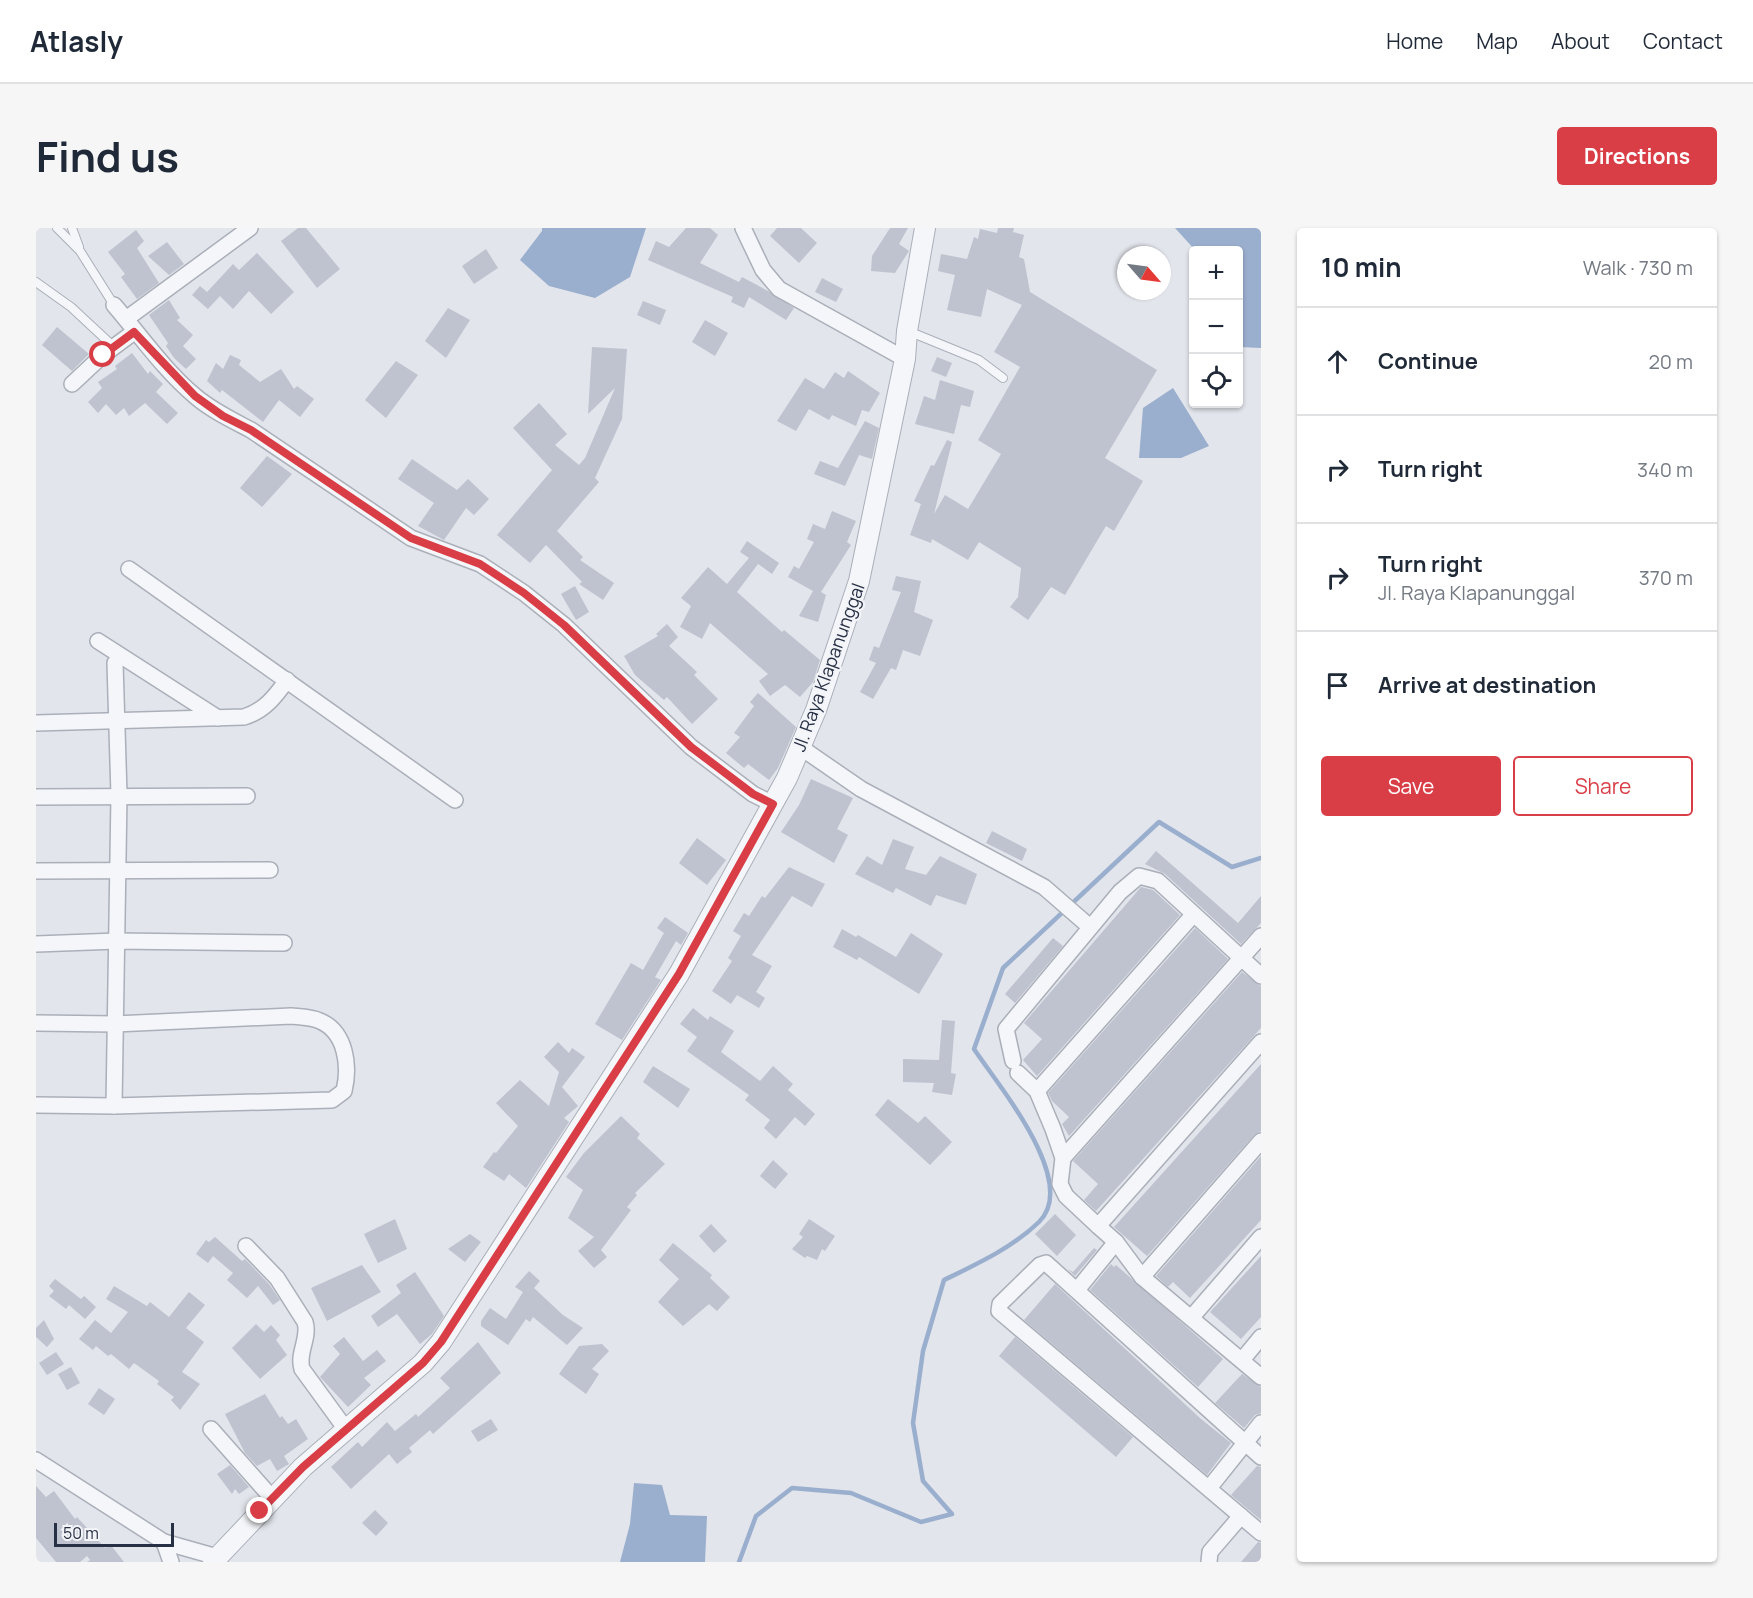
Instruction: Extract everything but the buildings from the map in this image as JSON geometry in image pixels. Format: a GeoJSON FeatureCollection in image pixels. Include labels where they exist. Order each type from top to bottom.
{"type":"FeatureCollection","features":[{"type":"Feature","properties":{"kind":"street"},"geometry":{"type":"LineString","coordinates":[[72,384],[114,346],[130,326],[250,228]]}},
{"type":"Feature","properties":{"kind":"street"},"geometry":{"type":"LineString","coordinates":[[743,228],[763,270],[779,289],[905,359]]}},
{"type":"Feature","properties":{"kind":"street","name":"Jl. Raya Klapanunggal"},"geometry":{"type":"LineString","coordinates":[[215,1560],[272,1498],[345,1428],[423,1363],[441,1342],[679,974],[773,804],[816,710],[859,581],[905,359],[907,331],[925,228]]}},
{"type":"Feature","properties":{"kind":"street"},"geometry":{"type":"LineString","coordinates":[[114,305],[130,326],[195,396],[223,416],[251,430],[411,538],[480,564],[524,593],[564,625],[691,747],[753,794],[773,804]]}},
{"type":"Feature","properties":{"kind":"street"},"geometry":{"type":"LineString","coordinates":[[129,569],[455,800]]}},
{"type":"Feature","properties":{"kind":"street"},"geometry":{"type":"LineString","coordinates":[[98,641],[218,718]]}},
{"type":"Feature","properties":{"kind":"street"},"geometry":{"type":"LineString","coordinates":[[114,1106],[119,795],[115,723],[115,663]]}},
{"type":"Feature","properties":{"kind":"street"},"geometry":{"type":"LineString","coordinates":[[36,723],[115,723],[244,717],[255,713],[270,702],[287,680]]}},
{"type":"Feature","properties":{"kind":"street"},"geometry":{"type":"LineString","coordinates":[[800,747],[861,789],[1044,887],[1085,922]]}},
{"type":"Feature","properties":{"kind":"street"},"geometry":{"type":"LineString","coordinates":[[36,797],[247,796]]}},
{"type":"Feature","properties":{"kind":"street"},"geometry":{"type":"LineString","coordinates":[[36,872],[270,870]]}},
{"type":"Feature","properties":{"kind":"street"},"geometry":{"type":"LineString","coordinates":[[1261,976],[1158,881],[1140,876],[1085,922],[1006,1029],[1016,1067],[1037,1091],[1063,1158],[1060,1184],[1066,1196],[1116,1242],[1142,1277],[1261,1377]]}},
{"type":"Feature","properties":{"kind":"street"},"geometry":{"type":"LineString","coordinates":[[1037,1091],[1193,915]]}},
{"type":"Feature","properties":{"kind":"street"},"geometry":{"type":"LineString","coordinates":[[1063,1158],[1261,936]]}},
{"type":"Feature","properties":{"kind":"street"},"geometry":{"type":"LineString","coordinates":[[36,944],[117,941],[284,943]]}},
{"type":"Feature","properties":{"kind":"street"},"geometry":{"type":"LineString","coordinates":[[36,1023],[115,1024],[291,1016],[318,1020],[332,1028],[341,1039],[348,1074],[344,1091],[332,1100],[114,1106],[36,1105]]}},
{"type":"Feature","properties":{"kind":"street"},"geometry":{"type":"LineString","coordinates":[[1098,1226],[1261,1042]]}},
{"type":"Feature","properties":{"kind":"street"},"geometry":{"type":"LineString","coordinates":[[1142,1277],[1261,1141]]}},
{"type":"Feature","properties":{"kind":"street"},"geometry":{"type":"LineString","coordinates":[[1191,1318],[1261,1238]]}},
{"type":"Feature","properties":{"kind":"street"},"geometry":{"type":"LineString","coordinates":[[1077,1290],[1116,1242]]}},
{"type":"Feature","properties":{"kind":"street"},"geometry":{"type":"LineString","coordinates":[[246,1246],[277,1278],[305,1322],[307,1329],[300,1361],[302,1369],[345,1428]]}},
{"type":"Feature","properties":{"kind":"street"},"geometry":{"type":"LineString","coordinates":[[1261,1457],[1046,1263],[1040,1265],[1000,1304],[999,1311],[1210,1487],[1261,1533]]}},
{"type":"Feature","properties":{"kind":"street"},"geometry":{"type":"LineString","coordinates":[[1242,1360],[1261,1337]]}},
{"type":"Feature","properties":{"kind":"street"},"geometry":{"type":"LineString","coordinates":[[1210,1487],[1261,1423]]}},
{"type":"Feature","properties":{"kind":"street"},"geometry":{"type":"LineString","coordinates":[[212,1429],[272,1498]]}},
{"type":"Feature","properties":{"kind":"street"},"geometry":{"type":"LineString","coordinates":[[36,1460],[164,1542],[215,1560]]}},
{"type":"Feature","properties":{"kind":"street"},"geometry":{"type":"LineString","coordinates":[[1209,1562],[1210,1552],[1241,1516]]}},
{"type":"Feature","properties":{"kind":"street"},"geometry":{"type":"LineString","coordinates":[[164,1542],[171,1562]]}},
{"type":"Feature","properties":{"kind":"lane"},"geometry":{"type":"LineString","coordinates":[[57,228],[81,251]]}},
{"type":"Feature","properties":{"kind":"lane"},"geometry":{"type":"LineString","coordinates":[[72,228],[81,251],[114,305]]}},
{"type":"Feature","properties":{"kind":"lane"},"geometry":{"type":"LineString","coordinates":[[36,282],[71,307],[114,346]]}},
{"type":"Feature","properties":{"kind":"lane"},"geometry":{"type":"LineString","coordinates":[[907,331],[979,360],[1003,378]]}},
{"type":"Feature","properties":{"kind":"water"},"geometry":{"type":"Polygon","coordinates":[[[542,228],[646,228],[630,277],[595,298],[549,286],[520,260],[542,228]]]}},
{"type":"Feature","properties":{"kind":"water"},"geometry":{"type":"Polygon","coordinates":[[[1175,228],[1261,228],[1261,348],[1243,347],[1243,246],[1191,246],[1175,228]]]}},
{"type":"Feature","properties":{"kind":"water"},"geometry":{"type":"Polygon","coordinates":[[[1173,388],[1209,446],[1181,458],[1139,458],[1143,408],[1173,388]]]}},
{"type":"Feature","properties":{"kind":"water"},"geometry":{"type":"Polygon","coordinates":[[[634,1483],[662,1485],[670,1515],[707,1516],[705,1562],[620,1562],[630,1524],[634,1483]]]}},
{"type":"Feature","properties":{"kind":"waterway"},"geometry":{"type":"LineString","coordinates":[[739,1562],[756,1516],[792,1488],[851,1493],[921,1522],[952,1514],[923,1481],[913,1423],[923,1351],[944,1280],[994,1255],[1017,1240],[1039,1222],[1049,1205],[1050,1183],[1043,1159],[1031,1134],[974,1049],[1003,968],[1159,822],[1232,867],[1261,858]]}},
{"type":"Feature","properties":{"kind":"route"},"geometry":{"type":"LineString","coordinates":[[103,355],[134,332],[195,396],[223,416],[251,430],[326,483],[411,538],[480,564],[504,579],[564,625],[602,664],[691,747],[724,774],[753,794],[773,804],[679,974],[441,1342],[423,1363],[345,1428],[260,1511]]}}]}
